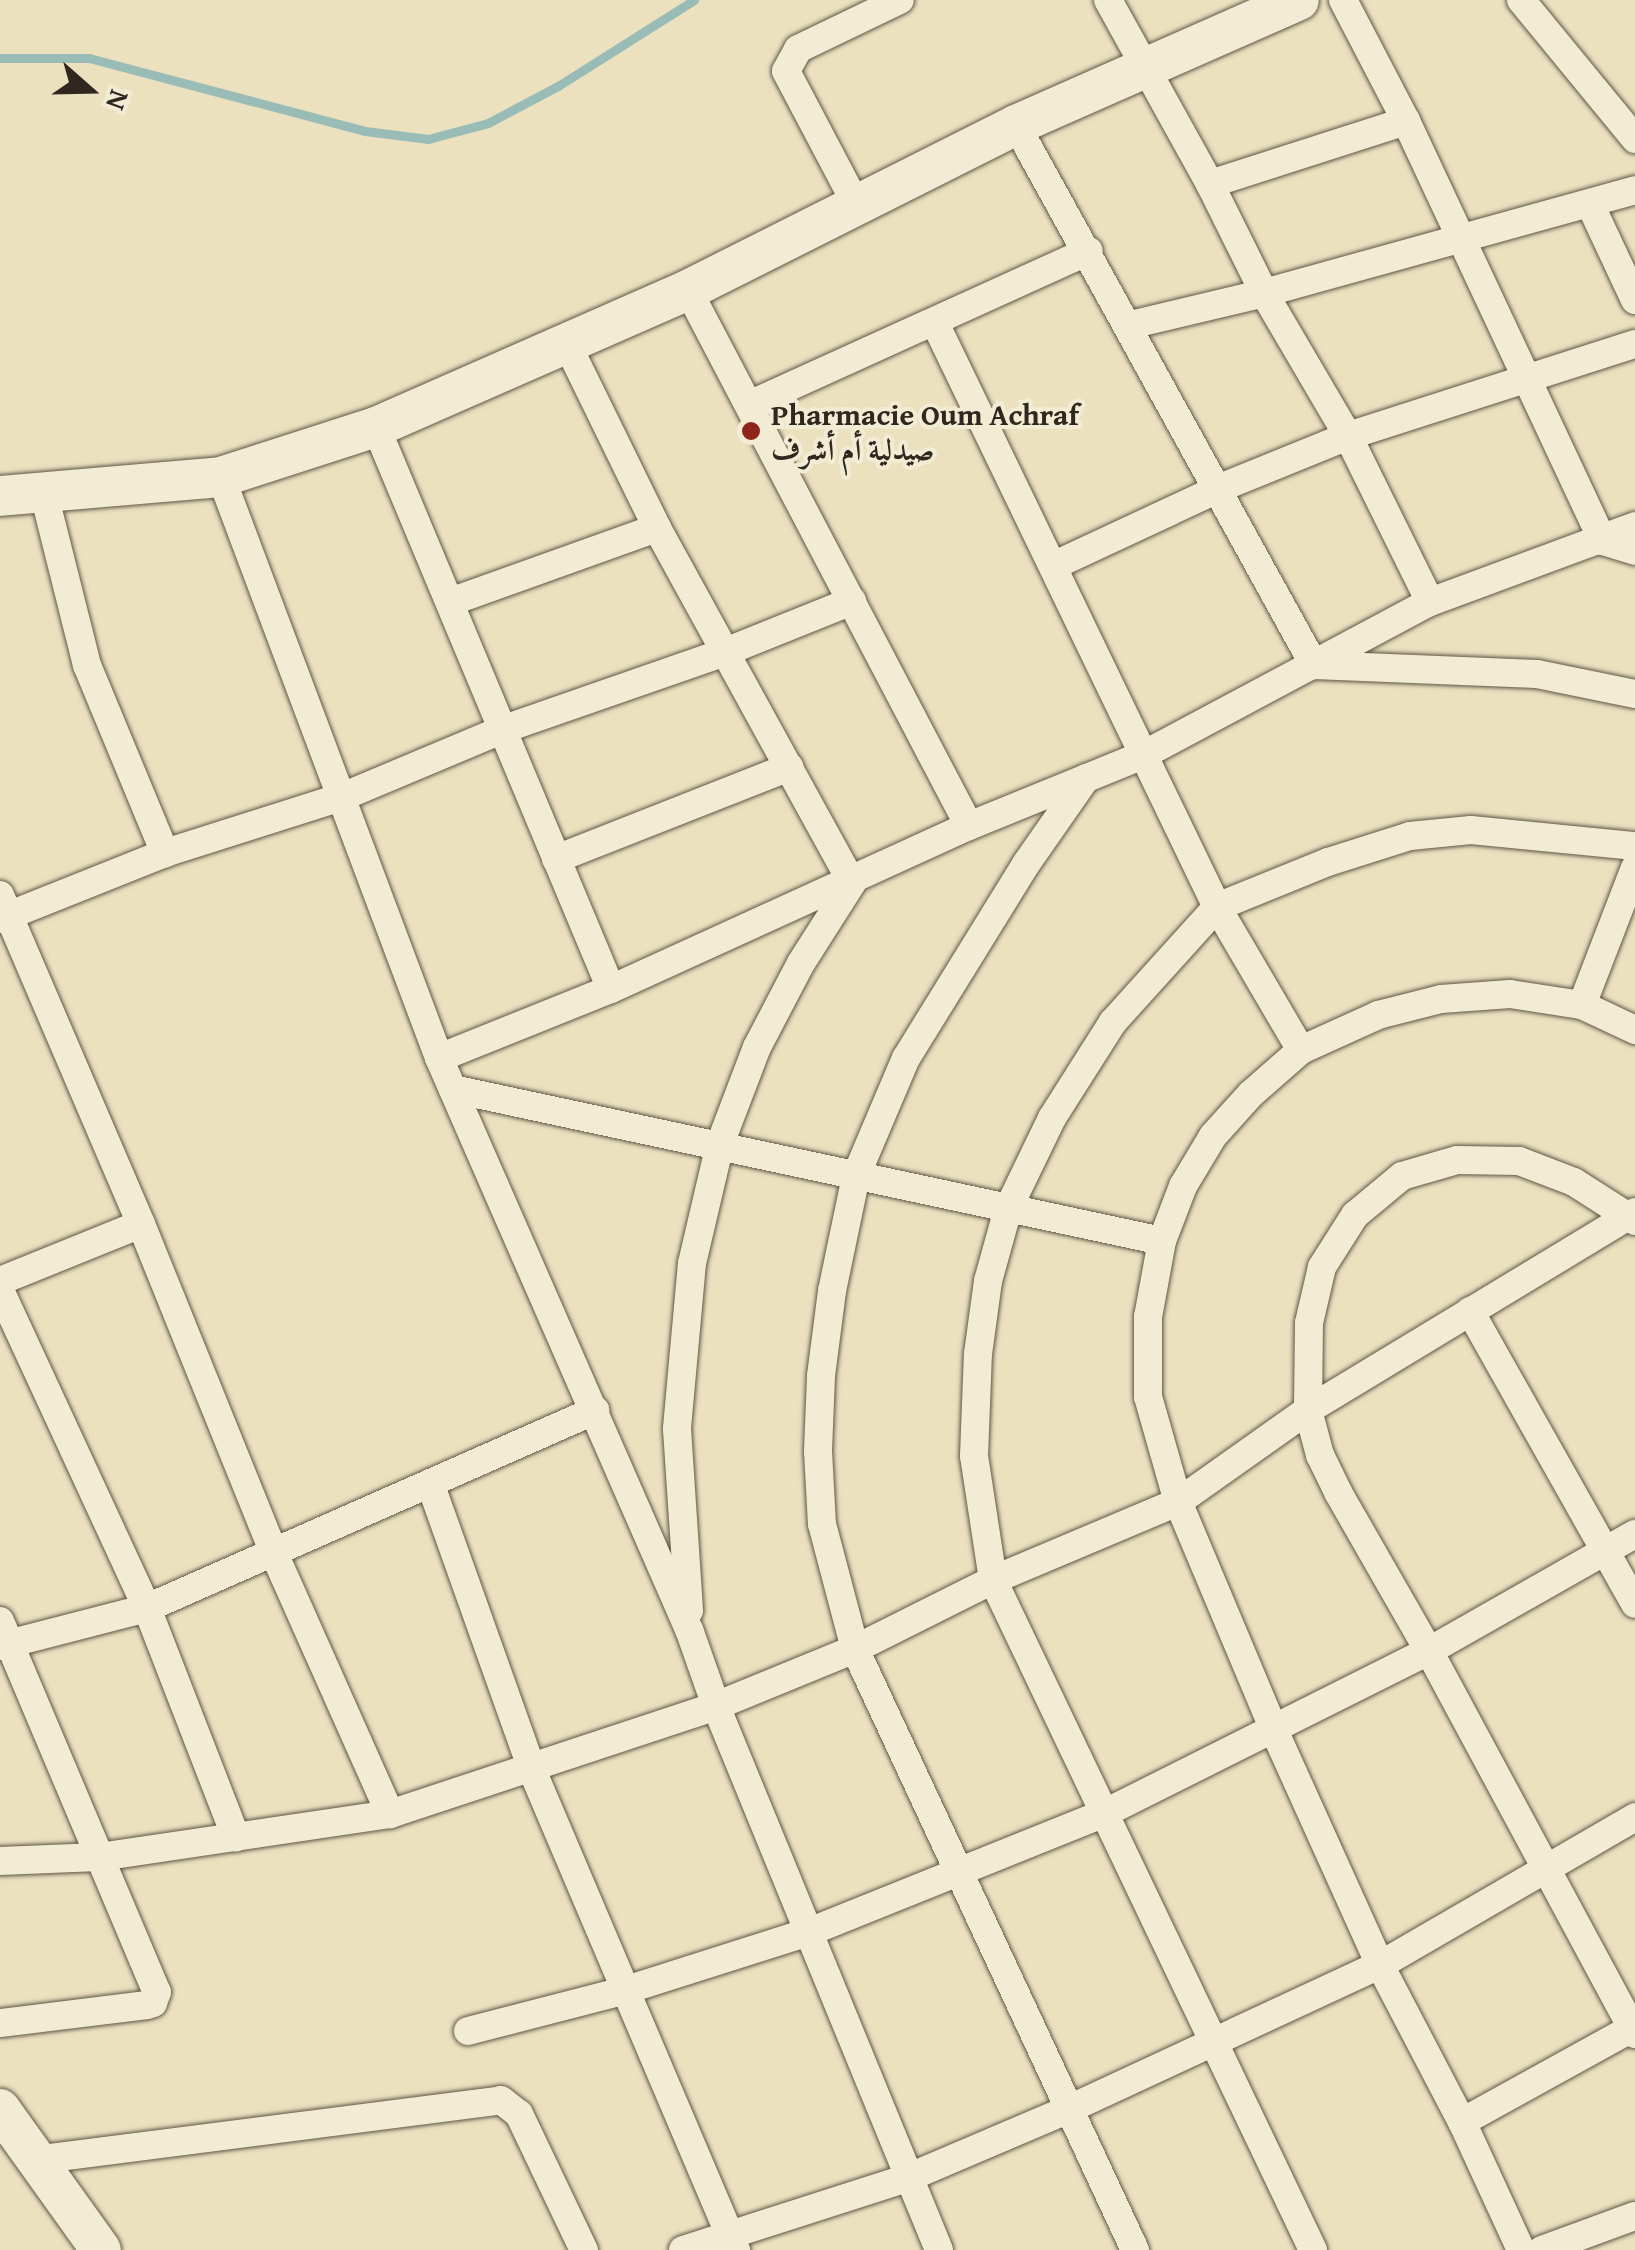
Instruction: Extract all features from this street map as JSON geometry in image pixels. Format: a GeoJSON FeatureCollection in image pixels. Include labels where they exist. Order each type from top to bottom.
{"type":"FeatureCollection","features":[{"type":"Feature","properties":{"kind":"street"},"geometry":{"type":"LineString","coordinates":[[856,204],[786,71],[798,49],[900,0]]}},
{"type":"Feature","properties":{"kind":"street"},"geometry":{"type":"LineString","coordinates":[[1108,0],[1210,184],[1264,293],[1348,436],[1430,602]]}},
{"type":"Feature","properties":{"kind":"street"},"geometry":{"type":"LineString","coordinates":[[0,496],[222,477],[376,426],[688,290],[1016,125],[1298,0]]}},
{"type":"Feature","properties":{"kind":"street"},"geometry":{"type":"LineString","coordinates":[[1343,0],[1462,237],[1603,541],[1635,551]]}},
{"type":"Feature","properties":{"kind":"street"},"geometry":{"type":"LineString","coordinates":[[1522,0],[1635,139]]}},
{"type":"Feature","properties":{"kind":"street"},"geometry":{"type":"LineString","coordinates":[[1210,184],[1406,121]]}},
{"type":"Feature","properties":{"kind":"street"},"geometry":{"type":"LineString","coordinates":[[1016,125],[1314,664]]}},
{"type":"Feature","properties":{"kind":"street"},"geometry":{"type":"LineString","coordinates":[[1130,325],[1264,293],[1635,190]]}},
{"type":"Feature","properties":{"kind":"street"},"geometry":{"type":"LineString","coordinates":[[1590,204],[1635,300]]}},
{"type":"Feature","properties":{"kind":"street"},"geometry":{"type":"LineString","coordinates":[[749,405],[1089,251]]}},
{"type":"Feature","properties":{"kind":"street"},"geometry":{"type":"LineString","coordinates":[[688,290],[969,826]]}},
{"type":"Feature","properties":{"kind":"street"},"geometry":{"type":"LineString","coordinates":[[935,323],[1218,907],[1301,1050]]}},
{"type":"Feature","properties":{"kind":"street"},"geometry":{"type":"LineString","coordinates":[[567,344],[657,528],[852,882]]}},
{"type":"Feature","properties":{"kind":"street"},"geometry":{"type":"LineString","coordinates":[[1055,565],[1220,488],[1348,436],[1635,344]]}},
{"type":"Feature","properties":{"kind":"street"},"geometry":{"type":"LineString","coordinates":[[376,426],[611,989]]}},
{"type":"Feature","properties":{"kind":"street"},"geometry":{"type":"LineString","coordinates":[[222,477],[440,1058],[690,1632],[716,1706],[939,2250]]}},
{"type":"Feature","properties":{"kind":"street"},"geometry":{"type":"LineString","coordinates":[[44,494],[87,666],[165,853]]}},
{"type":"Feature","properties":{"kind":"street"},"geometry":{"type":"LineString","coordinates":[[440,1058],[611,989],[969,826],[1145,754],[1430,602],[1635,526]]}},
{"type":"Feature","properties":{"kind":"street"},"geometry":{"type":"LineString","coordinates":[[450,602],[657,528]]}},
{"type":"Feature","properties":{"kind":"street"},"geometry":{"type":"LineString","coordinates":[[390,1814],[273,1551],[141,1224],[3,910],[342,797],[504,729],[725,652],[852,601]]}},
{"type":"Feature","properties":{"kind":"street"},"geometry":{"type":"LineString","coordinates":[[1314,664],[1537,674],[1635,694]]}},
{"type":"Feature","properties":{"kind":"street"},"geometry":{"type":"LineString","coordinates":[[556,859],[789,766]]}},
{"type":"Feature","properties":{"kind":"street"},"geometry":{"type":"LineString","coordinates":[[1086,778],[1026,864],[906,1058],[856,1176],[832,1291],[821,1376],[818,1451],[822,1524],[855,1649],[1134,2250]]}},
{"type":"Feature","properties":{"kind":"street"},"geometry":{"type":"LineString","coordinates":[[1313,2250],[993,1580],[974,1456],[978,1354],[988,1280],[1008,1209],[1052,1118],[1112,1022],[1218,907],[1328,862],[1410,836],[1471,830],[1635,846]]}},
{"type":"Feature","properties":{"kind":"street"},"geometry":{"type":"LineString","coordinates":[[1582,1005],[1635,868]]}},
{"type":"Feature","properties":{"kind":"street"},"geometry":{"type":"LineString","coordinates":[[690,1632],[677,1429],[692,1264],[720,1144],[758,1048],[802,962],[852,882]]}},
{"type":"Feature","properties":{"kind":"street"},"geometry":{"type":"LineString","coordinates":[[1521,2250],[1462,2122],[1380,1965],[1274,1730],[1178,1502],[1148,1398],[1148,1317],[1162,1241],[1183,1186],[1212,1136],[1250,1094],[1301,1050],[1378,1015],[1441,999],[1510,994],[1582,1005],[1635,1030]]}},
{"type":"Feature","properties":{"kind":"street"},"geometry":{"type":"LineString","coordinates":[[453,1089],[1162,1241]]}},
{"type":"Feature","properties":{"kind":"street"},"geometry":{"type":"LineString","coordinates":[[0,1860],[99,1858],[390,1814],[716,1706],[855,1649],[993,1580],[1178,1502],[1308,1410],[1633,1216],[1574,1182],[1519,1160],[1457,1160],[1402,1176],[1355,1215],[1322,1267],[1309,1324],[1308,1410],[1320,1455],[1549,1870],[1633,2031],[1462,2122]]}},
{"type":"Feature","properties":{"kind":"street"},"geometry":{"type":"LineString","coordinates":[[0,1281],[141,1224]]}},
{"type":"Feature","properties":{"kind":"street"},"geometry":{"type":"LineString","coordinates":[[0,1290],[147,1608],[236,1838]]}},
{"type":"Feature","properties":{"kind":"street"},"geometry":{"type":"LineString","coordinates":[[1470,1311],[1635,1604]]}},
{"type":"Feature","properties":{"kind":"street"},"geometry":{"type":"LineString","coordinates":[[0,2023],[153,2003],[157,1992],[3,1637],[147,1608],[595,1410]]}},
{"type":"Feature","properties":{"kind":"street"},"geometry":{"type":"LineString","coordinates":[[430,1482],[532,1770],[733,2243]]}},
{"type":"Feature","properties":{"kind":"street"},"geometry":{"type":"LineString","coordinates":[[468,2031],[626,1990],[809,1932],[1105,1813],[1429,1651],[1635,1534]]}},
{"type":"Feature","properties":{"kind":"street"},"geometry":{"type":"LineString","coordinates":[[684,2250],[733,2243],[910,2177],[1067,2110],[1380,1965],[1635,1817]]}},
{"type":"Feature","properties":{"kind":"street"},"geometry":{"type":"LineString","coordinates":[[35,2160],[501,2100],[519,2114],[584,2250]]}},
{"type":"Feature","properties":{"kind":"street"},"geometry":{"type":"LineString","coordinates":[[0,2109],[102,2250]]}},
{"type":"Feature","properties":{"kind":"street"},"geometry":{"type":"LineString","coordinates":[[1542,2250],[1635,2216]]}},
{"type":"Feature","properties":{"kind":"waterway"},"geometry":{"type":"LineString","coordinates":[[0,58],[89,58],[365,131],[428,139],[488,123],[558,86],[694,0]]}},
{"type":"Feature","properties":{"kind":"place","name":"Pharmacie Oum Achraf صيدلية أم أشرف"},"geometry":{"type":"Point","coordinates":[751,431]}}]}
